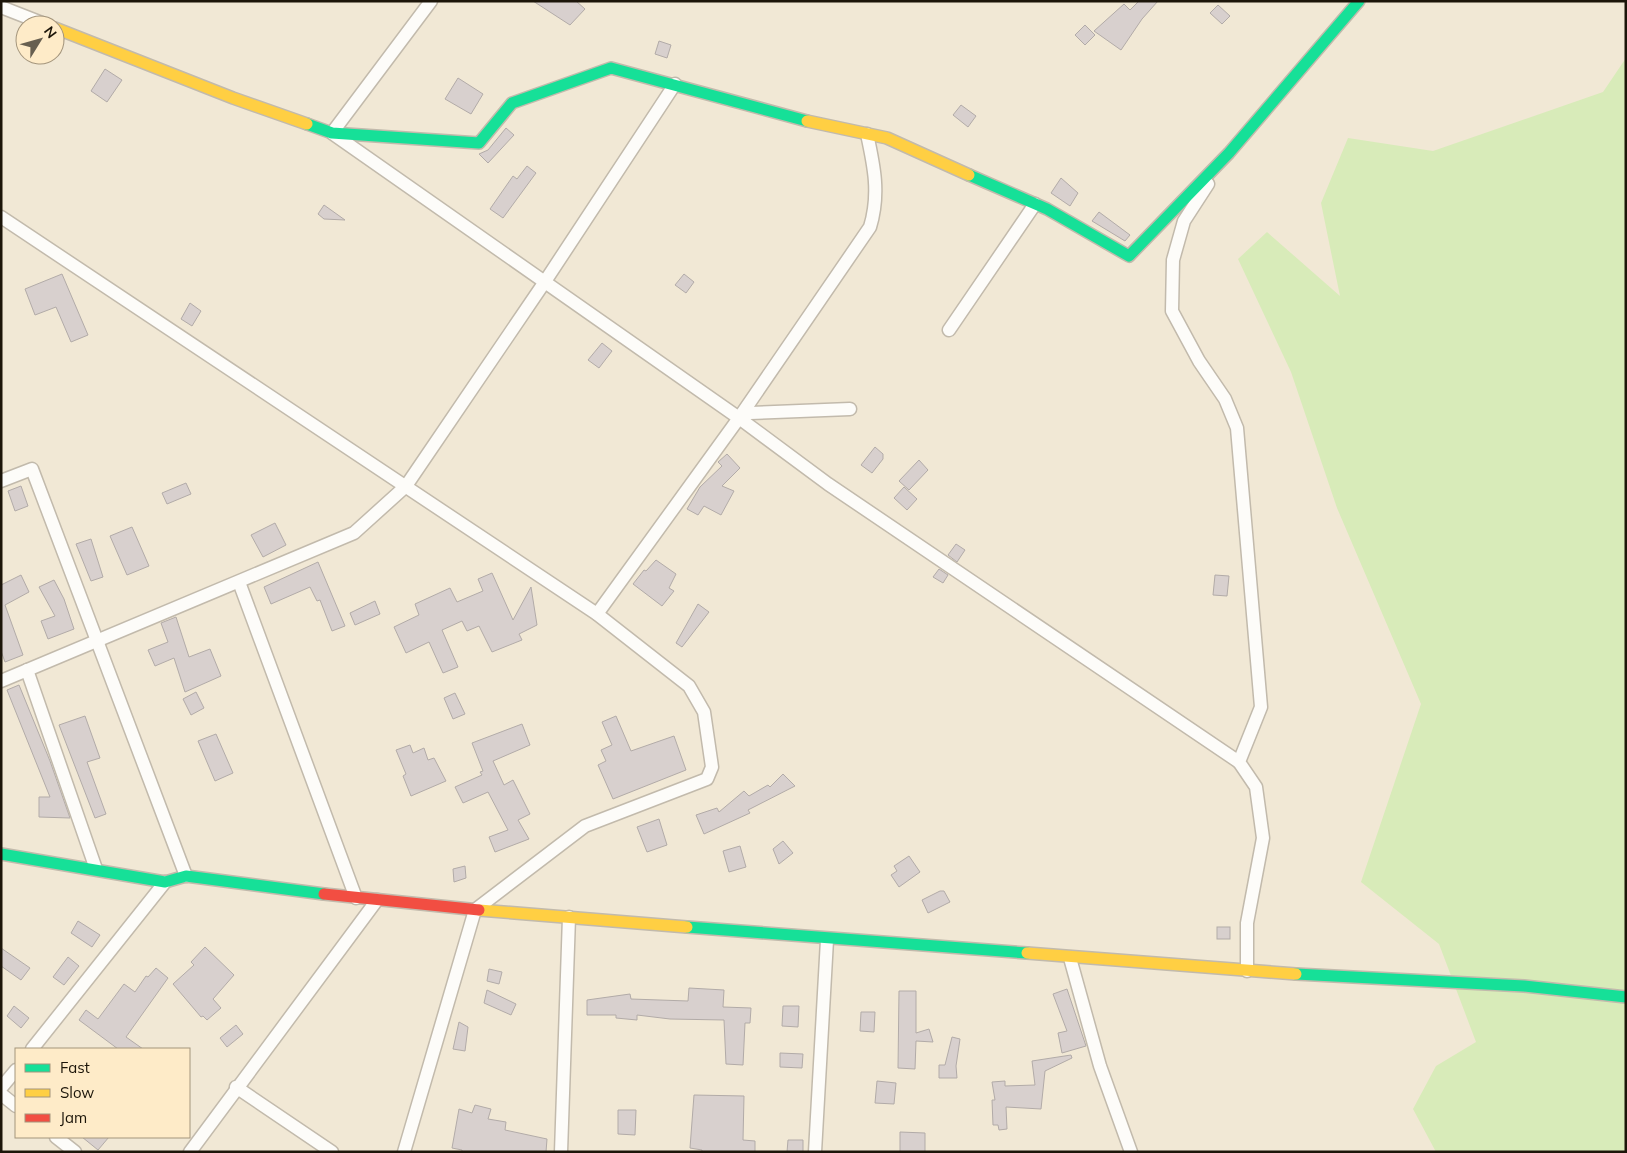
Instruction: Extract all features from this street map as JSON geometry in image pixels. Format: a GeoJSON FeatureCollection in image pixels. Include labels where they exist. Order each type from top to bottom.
{"type":"FeatureCollection","features":[{"type":"Feature","properties":{"kind":"main road"},"geometry":{"type":"LineString","coordinates":[[65,32],[233,98],[332,133],[479,143],[512,103],[611,68],[675,84],[787,117],[887,138],[1035,204],[1129,256],[1228,153],[1359,1]]}},
{"type":"Feature","properties":{"kind":"main road"},"geometry":{"type":"LineString","coordinates":[[1,854],[165,882],[186,876],[356,898],[475,910],[827,940],[1354,980],[1524,986],[1626,997]]}},
{"type":"Feature","properties":{"kind":"street"},"geometry":{"type":"LineString","coordinates":[[431,1],[332,133],[739,418],[828,484],[1240,762],[1256,787],[1263,838],[1247,923],[1247,971]]}},
{"type":"Feature","properties":{"kind":"street"},"geometry":{"type":"LineString","coordinates":[[1,7],[21,15]]}},
{"type":"Feature","properties":{"kind":"street"},"geometry":{"type":"LineString","coordinates":[[1,681],[354,533],[406,486],[544,283],[675,84]]}},
{"type":"Feature","properties":{"kind":"street"},"geometry":{"type":"LineString","coordinates":[[597,614],[739,418],[870,227],[877,193],[874,166],[867,134]]}},
{"type":"Feature","properties":{"kind":"street"},"geometry":{"type":"LineString","coordinates":[[1228,153],[1184,220],[1173,260],[1172,312],[1199,361],[1225,399],[1237,428],[1261,707],[1240,762]]}},
{"type":"Feature","properties":{"kind":"street"},"geometry":{"type":"LineString","coordinates":[[949,330],[1035,204]]}},
{"type":"Feature","properties":{"kind":"street"},"geometry":{"type":"LineString","coordinates":[[1,217],[597,614],[689,686],[704,712],[712,767],[707,779],[585,826],[475,910],[404,1152]]}},
{"type":"Feature","properties":{"kind":"street"},"geometry":{"type":"LineString","coordinates":[[739,418],[750,414],[850,408]]}},
{"type":"Feature","properties":{"kind":"street"},"geometry":{"type":"LineString","coordinates":[[1,481],[32,469],[186,876]]}},
{"type":"Feature","properties":{"kind":"street"},"geometry":{"type":"LineString","coordinates":[[239,582],[356,898]]}},
{"type":"Feature","properties":{"kind":"street"},"geometry":{"type":"LineString","coordinates":[[27,670],[96,869]]}},
{"type":"Feature","properties":{"kind":"street"},"geometry":{"type":"LineString","coordinates":[[33,1048],[165,882]]}},
{"type":"Feature","properties":{"kind":"street"},"geometry":{"type":"LineString","coordinates":[[190,1152],[236,1087],[377,900]]}},
{"type":"Feature","properties":{"kind":"street"},"geometry":{"type":"LineString","coordinates":[[562,1152],[569,917]]}},
{"type":"Feature","properties":{"kind":"street"},"geometry":{"type":"LineString","coordinates":[[815,1152],[827,940]]}},
{"type":"Feature","properties":{"kind":"street"},"geometry":{"type":"LineString","coordinates":[[1070,958],[1100,1066],[1131,1152]]}},
{"type":"Feature","properties":{"kind":"street"},"geometry":{"type":"LineString","coordinates":[[1,1088],[15,1071]]}},
{"type":"Feature","properties":{"kind":"street"},"geometry":{"type":"LineString","coordinates":[[236,1087],[332,1152]]}},
{"type":"Feature","properties":{"kind":"street"},"geometry":{"type":"LineString","coordinates":[[1,1094],[15,1105]]}},
{"type":"Feature","properties":{"kind":"street"},"geometry":{"type":"LineString","coordinates":[[57,1138],[75,1152]]}},
{"type":"Feature","properties":{"kind":"green space"},"geometry":{"type":"Polygon","coordinates":[[[1626,58],[1626,1152],[1436,1152],[1413,1109],[1436,1066],[1476,1042],[1439,944],[1361,882],[1421,704],[1337,508],[1291,372],[1238,259],[1267,232],[1340,296],[1321,203],[1348,138],[1433,151],[1603,92],[1626,58]]]}},
{"type":"Feature","properties":{"kind":"building"},"geometry":{"type":"Polygon","coordinates":[[[533,1],[576,1],[585,9],[570,25],[533,1]]]}},
{"type":"Feature","properties":{"kind":"building"},"geometry":{"type":"Polygon","coordinates":[[[1139,1],[1158,1],[1142,19],[1121,50],[1094,31],[1124,4],[1130,10],[1139,1]]]}},
{"type":"Feature","properties":{"kind":"building"},"geometry":{"type":"Polygon","coordinates":[[[1218,5],[1230,16],[1222,24],[1210,13],[1218,5]]]}},
{"type":"Feature","properties":{"kind":"building"},"geometry":{"type":"Polygon","coordinates":[[[1085,25],[1095,35],[1085,45],[1075,35],[1085,25]]]}},
{"type":"Feature","properties":{"kind":"building"},"geometry":{"type":"Polygon","coordinates":[[[659,41],[671,45],[667,58],[655,54],[659,41]]]}},
{"type":"Feature","properties":{"kind":"building"},"geometry":{"type":"Polygon","coordinates":[[[105,69],[122,80],[107,102],[91,91],[105,69]]]}},
{"type":"Feature","properties":{"kind":"building"},"geometry":{"type":"Polygon","coordinates":[[[458,78],[483,94],[471,114],[445,99],[458,78]]]}},
{"type":"Feature","properties":{"kind":"building"},"geometry":{"type":"Polygon","coordinates":[[[961,105],[976,116],[968,127],[953,115],[961,105]]]}},
{"type":"Feature","properties":{"kind":"building"},"geometry":{"type":"Polygon","coordinates":[[[506,128],[514,135],[488,163],[479,154],[488,150],[506,128]]]}},
{"type":"Feature","properties":{"kind":"building"},"geometry":{"type":"Polygon","coordinates":[[[527,166],[536,173],[503,218],[490,209],[513,176],[517,179],[527,166]]]}},
{"type":"Feature","properties":{"kind":"building"},"geometry":{"type":"Polygon","coordinates":[[[1061,178],[1078,193],[1070,206],[1051,193],[1061,178]]]}},
{"type":"Feature","properties":{"kind":"building"},"geometry":{"type":"Polygon","coordinates":[[[324,205],[345,220],[324,219],[318,214],[324,205]]]}},
{"type":"Feature","properties":{"kind":"building"},"geometry":{"type":"Polygon","coordinates":[[[1099,212],[1130,235],[1125,241],[1092,221],[1099,212]]]}},
{"type":"Feature","properties":{"kind":"building"},"geometry":{"type":"Polygon","coordinates":[[[62,274],[88,335],[71,342],[56,307],[35,315],[25,289],[62,274]]]}},
{"type":"Feature","properties":{"kind":"building"},"geometry":{"type":"Polygon","coordinates":[[[684,274],[694,282],[686,293],[675,285],[684,274]]]}},
{"type":"Feature","properties":{"kind":"building"},"geometry":{"type":"Polygon","coordinates":[[[190,303],[201,311],[192,326],[181,319],[190,303]]]}},
{"type":"Feature","properties":{"kind":"building"},"geometry":{"type":"Polygon","coordinates":[[[602,343],[612,351],[599,368],[588,360],[602,343]]]}},
{"type":"Feature","properties":{"kind":"building"},"geometry":{"type":"Polygon","coordinates":[[[875,447],[883,454],[883,459],[872,473],[861,465],[875,447]]]}},
{"type":"Feature","properties":{"kind":"building"},"geometry":{"type":"Polygon","coordinates":[[[727,454],[740,468],[722,486],[734,491],[721,515],[704,506],[698,515],[687,509],[700,487],[722,466],[718,462],[727,454]]]}},
{"type":"Feature","properties":{"kind":"building"},"geometry":{"type":"Polygon","coordinates":[[[919,460],[928,470],[909,490],[899,481],[919,460]]]}},
{"type":"Feature","properties":{"kind":"building"},"geometry":{"type":"Polygon","coordinates":[[[186,483],[191,494],[167,504],[162,493],[186,483]]]}},
{"type":"Feature","properties":{"kind":"building"},"geometry":{"type":"Polygon","coordinates":[[[21,486],[28,506],[15,511],[8,491],[21,486]]]}},
{"type":"Feature","properties":{"kind":"building"},"geometry":{"type":"Polygon","coordinates":[[[904,487],[917,499],[907,510],[894,498],[904,487]]]}},
{"type":"Feature","properties":{"kind":"building"},"geometry":{"type":"Polygon","coordinates":[[[275,523],[286,545],[263,557],[251,535],[275,523]]]}},
{"type":"Feature","properties":{"kind":"building"},"geometry":{"type":"Polygon","coordinates":[[[132,527],[149,566],[127,575],[110,536],[132,527]]]}},
{"type":"Feature","properties":{"kind":"building"},"geometry":{"type":"Polygon","coordinates":[[[91,539],[103,577],[91,581],[76,544],[91,539]]]}},
{"type":"Feature","properties":{"kind":"building"},"geometry":{"type":"Polygon","coordinates":[[[956,544],[965,550],[957,562],[948,555],[956,544]]]}},
{"type":"Feature","properties":{"kind":"building"},"geometry":{"type":"Polygon","coordinates":[[[656,560],[676,574],[669,588],[674,591],[662,606],[633,584],[644,570],[646,571],[656,560]]]}},
{"type":"Feature","properties":{"kind":"building"},"geometry":{"type":"Polygon","coordinates":[[[318,562],[345,626],[332,631],[320,600],[317,601],[310,587],[271,604],[264,587],[318,562]]]}},
{"type":"Feature","properties":{"kind":"building"},"geometry":{"type":"Polygon","coordinates":[[[939,569],[948,575],[943,583],[933,577],[939,569]]]}},
{"type":"Feature","properties":{"kind":"building"},"geometry":{"type":"Polygon","coordinates":[[[492,573],[513,620],[531,587],[537,625],[519,634],[522,640],[492,652],[479,626],[467,631],[462,621],[442,630],[458,667],[443,673],[429,642],[406,653],[394,627],[419,615],[415,604],[450,588],[457,602],[483,591],[478,579],[492,573]]]}},
{"type":"Feature","properties":{"kind":"building"},"geometry":{"type":"Polygon","coordinates":[[[21,575],[29,592],[5,605],[23,655],[5,662],[1,651],[1,585],[21,575]]]}},
{"type":"Feature","properties":{"kind":"building"},"geometry":{"type":"Polygon","coordinates":[[[1215,575],[1229,576],[1227,596],[1213,595],[1215,575]]]}},
{"type":"Feature","properties":{"kind":"building"},"geometry":{"type":"Polygon","coordinates":[[[54,580],[64,599],[74,629],[48,639],[41,621],[55,616],[39,587],[54,580]]]}},
{"type":"Feature","properties":{"kind":"building"},"geometry":{"type":"Polygon","coordinates":[[[375,601],[380,614],[355,625],[350,613],[375,601]]]}},
{"type":"Feature","properties":{"kind":"building"},"geometry":{"type":"Polygon","coordinates":[[[698,604],[709,612],[682,647],[676,643],[698,604]]]}},
{"type":"Feature","properties":{"kind":"building"},"geometry":{"type":"Polygon","coordinates":[[[176,617],[189,657],[210,649],[221,676],[185,692],[174,658],[155,666],[148,650],[168,642],[161,623],[176,617]]]}},
{"type":"Feature","properties":{"kind":"building"},"geometry":{"type":"Polygon","coordinates":[[[19,685],[50,761],[70,818],[39,817],[39,797],[50,797],[7,690],[19,685]]]}},
{"type":"Feature","properties":{"kind":"building"},"geometry":{"type":"Polygon","coordinates":[[[196,692],[204,708],[191,715],[183,699],[196,692]]]}},
{"type":"Feature","properties":{"kind":"building"},"geometry":{"type":"Polygon","coordinates":[[[455,693],[465,714],[453,719],[444,698],[455,693]]]}},
{"type":"Feature","properties":{"kind":"building"},"geometry":{"type":"Polygon","coordinates":[[[85,716],[100,758],[87,762],[106,814],[95,818],[59,725],[85,716]]]}},
{"type":"Feature","properties":{"kind":"building"},"geometry":{"type":"Polygon","coordinates":[[[616,716],[631,751],[674,736],[686,770],[613,799],[598,765],[606,761],[601,750],[612,745],[602,722],[616,716]]]}},
{"type":"Feature","properties":{"kind":"building"},"geometry":{"type":"Polygon","coordinates":[[[522,724],[530,745],[493,761],[504,785],[513,780],[530,814],[518,820],[529,839],[495,852],[489,837],[508,830],[488,792],[463,803],[455,787],[482,775],[480,772],[483,771],[472,743],[522,724]]]}},
{"type":"Feature","properties":{"kind":"building"},"geometry":{"type":"Polygon","coordinates":[[[216,734],[233,773],[215,781],[198,741],[216,734]]]}},
{"type":"Feature","properties":{"kind":"building"},"geometry":{"type":"Polygon","coordinates":[[[410,745],[413,753],[424,748],[428,760],[434,758],[446,781],[411,796],[403,776],[406,774],[396,750],[410,745]]]}},
{"type":"Feature","properties":{"kind":"building"},"geometry":{"type":"Polygon","coordinates":[[[783,774],[795,786],[748,810],[750,813],[704,834],[696,815],[717,808],[719,812],[744,791],[749,796],[768,785],[770,787],[783,774]]]}},
{"type":"Feature","properties":{"kind":"building"},"geometry":{"type":"Polygon","coordinates":[[[659,819],[667,845],[647,852],[637,827],[659,819]]]}},
{"type":"Feature","properties":{"kind":"building"},"geometry":{"type":"Polygon","coordinates":[[[783,841],[793,853],[779,864],[773,849],[783,841]]]}},
{"type":"Feature","properties":{"kind":"building"},"geometry":{"type":"Polygon","coordinates":[[[740,846],[746,867],[729,872],[723,851],[740,846]]]}},
{"type":"Feature","properties":{"kind":"building"},"geometry":{"type":"Polygon","coordinates":[[[909,856],[920,872],[899,887],[891,875],[897,871],[894,866],[909,856]]]}},
{"type":"Feature","properties":{"kind":"building"},"geometry":{"type":"Polygon","coordinates":[[[465,866],[466,878],[454,882],[453,869],[465,866]]]}},
{"type":"Feature","properties":{"kind":"building"},"geometry":{"type":"Polygon","coordinates":[[[940,891],[944,891],[950,902],[928,913],[922,900],[940,891]]]}},
{"type":"Feature","properties":{"kind":"building"},"geometry":{"type":"Polygon","coordinates":[[[78,921],[100,935],[92,947],[71,933],[78,921]]]}},
{"type":"Feature","properties":{"kind":"building"},"geometry":{"type":"Polygon","coordinates":[[[1217,927],[1230,927],[1230,939],[1217,939],[1217,927]]]}},
{"type":"Feature","properties":{"kind":"building"},"geometry":{"type":"Polygon","coordinates":[[[205,947],[234,975],[213,999],[221,1008],[207,1020],[203,1016],[201,1017],[173,984],[194,965],[191,962],[205,947]]]}},
{"type":"Feature","properties":{"kind":"building"},"geometry":{"type":"Polygon","coordinates":[[[1,948],[30,968],[21,980],[1,966],[1,948]]]}},
{"type":"Feature","properties":{"kind":"building"},"geometry":{"type":"Polygon","coordinates":[[[68,957],[79,966],[64,985],[53,977],[68,957]]]}},
{"type":"Feature","properties":{"kind":"building"},"geometry":{"type":"Polygon","coordinates":[[[156,968],[168,978],[126,1037],[142,1048],[117,1048],[79,1020],[86,1010],[98,1019],[124,984],[135,992],[146,976],[148,977],[156,968]]]}},
{"type":"Feature","properties":{"kind":"building"},"geometry":{"type":"Polygon","coordinates":[[[489,969],[502,972],[499,984],[487,981],[489,969]]]}},
{"type":"Feature","properties":{"kind":"building"},"geometry":{"type":"Polygon","coordinates":[[[689,988],[724,990],[723,1007],[751,1008],[750,1023],[745,1023],[743,1065],[726,1064],[724,1020],[670,1019],[637,1015],[637,1020],[616,1018],[616,1015],[587,1015],[587,1000],[630,994],[631,999],[688,1001],[689,988]]]}},
{"type":"Feature","properties":{"kind":"building"},"geometry":{"type":"Polygon","coordinates":[[[1067,989],[1086,1046],[1062,1053],[1058,1033],[1067,1031],[1053,994],[1067,989]]]}},
{"type":"Feature","properties":{"kind":"building"},"geometry":{"type":"Polygon","coordinates":[[[487,990],[516,1004],[511,1015],[484,1003],[487,990]]]}},
{"type":"Feature","properties":{"kind":"building"},"geometry":{"type":"Polygon","coordinates":[[[899,991],[916,991],[916,1033],[929,1029],[933,1042],[916,1041],[915,1069],[898,1068],[899,991]]]}},
{"type":"Feature","properties":{"kind":"building"},"geometry":{"type":"Polygon","coordinates":[[[14,1006],[29,1018],[21,1028],[7,1016],[14,1006]]]}},
{"type":"Feature","properties":{"kind":"building"},"geometry":{"type":"Polygon","coordinates":[[[783,1006],[799,1006],[798,1027],[782,1026],[783,1006]]]}},
{"type":"Feature","properties":{"kind":"building"},"geometry":{"type":"Polygon","coordinates":[[[861,1012],[875,1012],[874,1032],[860,1031],[861,1012]]]}},
{"type":"Feature","properties":{"kind":"building"},"geometry":{"type":"Polygon","coordinates":[[[459,1022],[468,1027],[465,1051],[453,1049],[459,1022]]]}},
{"type":"Feature","properties":{"kind":"building"},"geometry":{"type":"Polygon","coordinates":[[[236,1025],[243,1034],[227,1047],[220,1038],[236,1025]]]}},
{"type":"Feature","properties":{"kind":"building"},"geometry":{"type":"Polygon","coordinates":[[[952,1037],[960,1039],[956,1066],[957,1078],[939,1078],[939,1065],[945,1065],[952,1037]]]}},
{"type":"Feature","properties":{"kind":"building"},"geometry":{"type":"Polygon","coordinates":[[[780,1053],[803,1054],[802,1068],[780,1067],[780,1053]]]}},
{"type":"Feature","properties":{"kind":"building"},"geometry":{"type":"Polygon","coordinates":[[[1071,1055],[1072,1058],[1045,1071],[1041,1109],[1006,1107],[1007,1129],[999,1130],[998,1125],[993,1125],[992,1100],[995,1100],[992,1082],[1005,1081],[1005,1086],[1035,1085],[1032,1061],[1071,1055]]]}},
{"type":"Feature","properties":{"kind":"building"},"geometry":{"type":"Polygon","coordinates":[[[877,1081],[896,1083],[894,1104],[875,1103],[877,1081]]]}},
{"type":"Feature","properties":{"kind":"building"},"geometry":{"type":"Polygon","coordinates":[[[694,1095],[744,1096],[743,1140],[755,1141],[755,1152],[702,1152],[702,1150],[690,1148],[694,1095]]]}},
{"type":"Feature","properties":{"kind":"building"},"geometry":{"type":"Polygon","coordinates":[[[475,1105],[491,1109],[488,1119],[506,1122],[505,1130],[547,1139],[546,1152],[462,1152],[462,1150],[452,1148],[459,1109],[472,1113],[475,1105]]]}},
{"type":"Feature","properties":{"kind":"building"},"geometry":{"type":"Polygon","coordinates":[[[618,1110],[636,1110],[635,1135],[618,1134],[618,1110]]]}},
{"type":"Feature","properties":{"kind":"building"},"geometry":{"type":"Polygon","coordinates":[[[900,1132],[925,1133],[925,1152],[900,1152],[900,1132]]]}},
{"type":"Feature","properties":{"kind":"building"},"geometry":{"type":"Polygon","coordinates":[[[83,1138],[108,1138],[98,1150],[83,1138]]]}},
{"type":"Feature","properties":{"kind":"building"},"geometry":{"type":"Polygon","coordinates":[[[788,1140],[803,1140],[803,1152],[787,1152],[788,1140]]]}},
{"type":"Feature","properties":{"kind":"traffic: fast"},"geometry":{"type":"LineString","coordinates":[[969,175],[1047,209],[1129,256],[1229,153],[1359,1]]}},
{"type":"Feature","properties":{"kind":"traffic: fast"},"geometry":{"type":"LineString","coordinates":[[307,124],[332,133],[479,143],[512,103],[611,68],[807,121]]}},
{"type":"Feature","properties":{"kind":"traffic: fast"},"geometry":{"type":"LineString","coordinates":[[1,854],[165,882],[186,876],[324,894]]}},
{"type":"Feature","properties":{"kind":"traffic: fast"},"geometry":{"type":"LineString","coordinates":[[687,927],[1027,953]]}},
{"type":"Feature","properties":{"kind":"traffic: fast"},"geometry":{"type":"LineString","coordinates":[[1296,974],[1524,986],[1626,997]]}},
{"type":"Feature","properties":{"kind":"traffic: slow"},"geometry":{"type":"LineString","coordinates":[[65,32],[233,98],[307,124]]}},
{"type":"Feature","properties":{"kind":"traffic: slow"},"geometry":{"type":"LineString","coordinates":[[807,121],[887,138],[969,175]]}},
{"type":"Feature","properties":{"kind":"traffic: slow"},"geometry":{"type":"LineString","coordinates":[[479,910],[687,927]]}},
{"type":"Feature","properties":{"kind":"traffic: slow"},"geometry":{"type":"LineString","coordinates":[[1027,953],[1296,974]]}},
{"type":"Feature","properties":{"kind":"traffic: jam"},"geometry":{"type":"LineString","coordinates":[[324,894],[479,910]]}}]}
